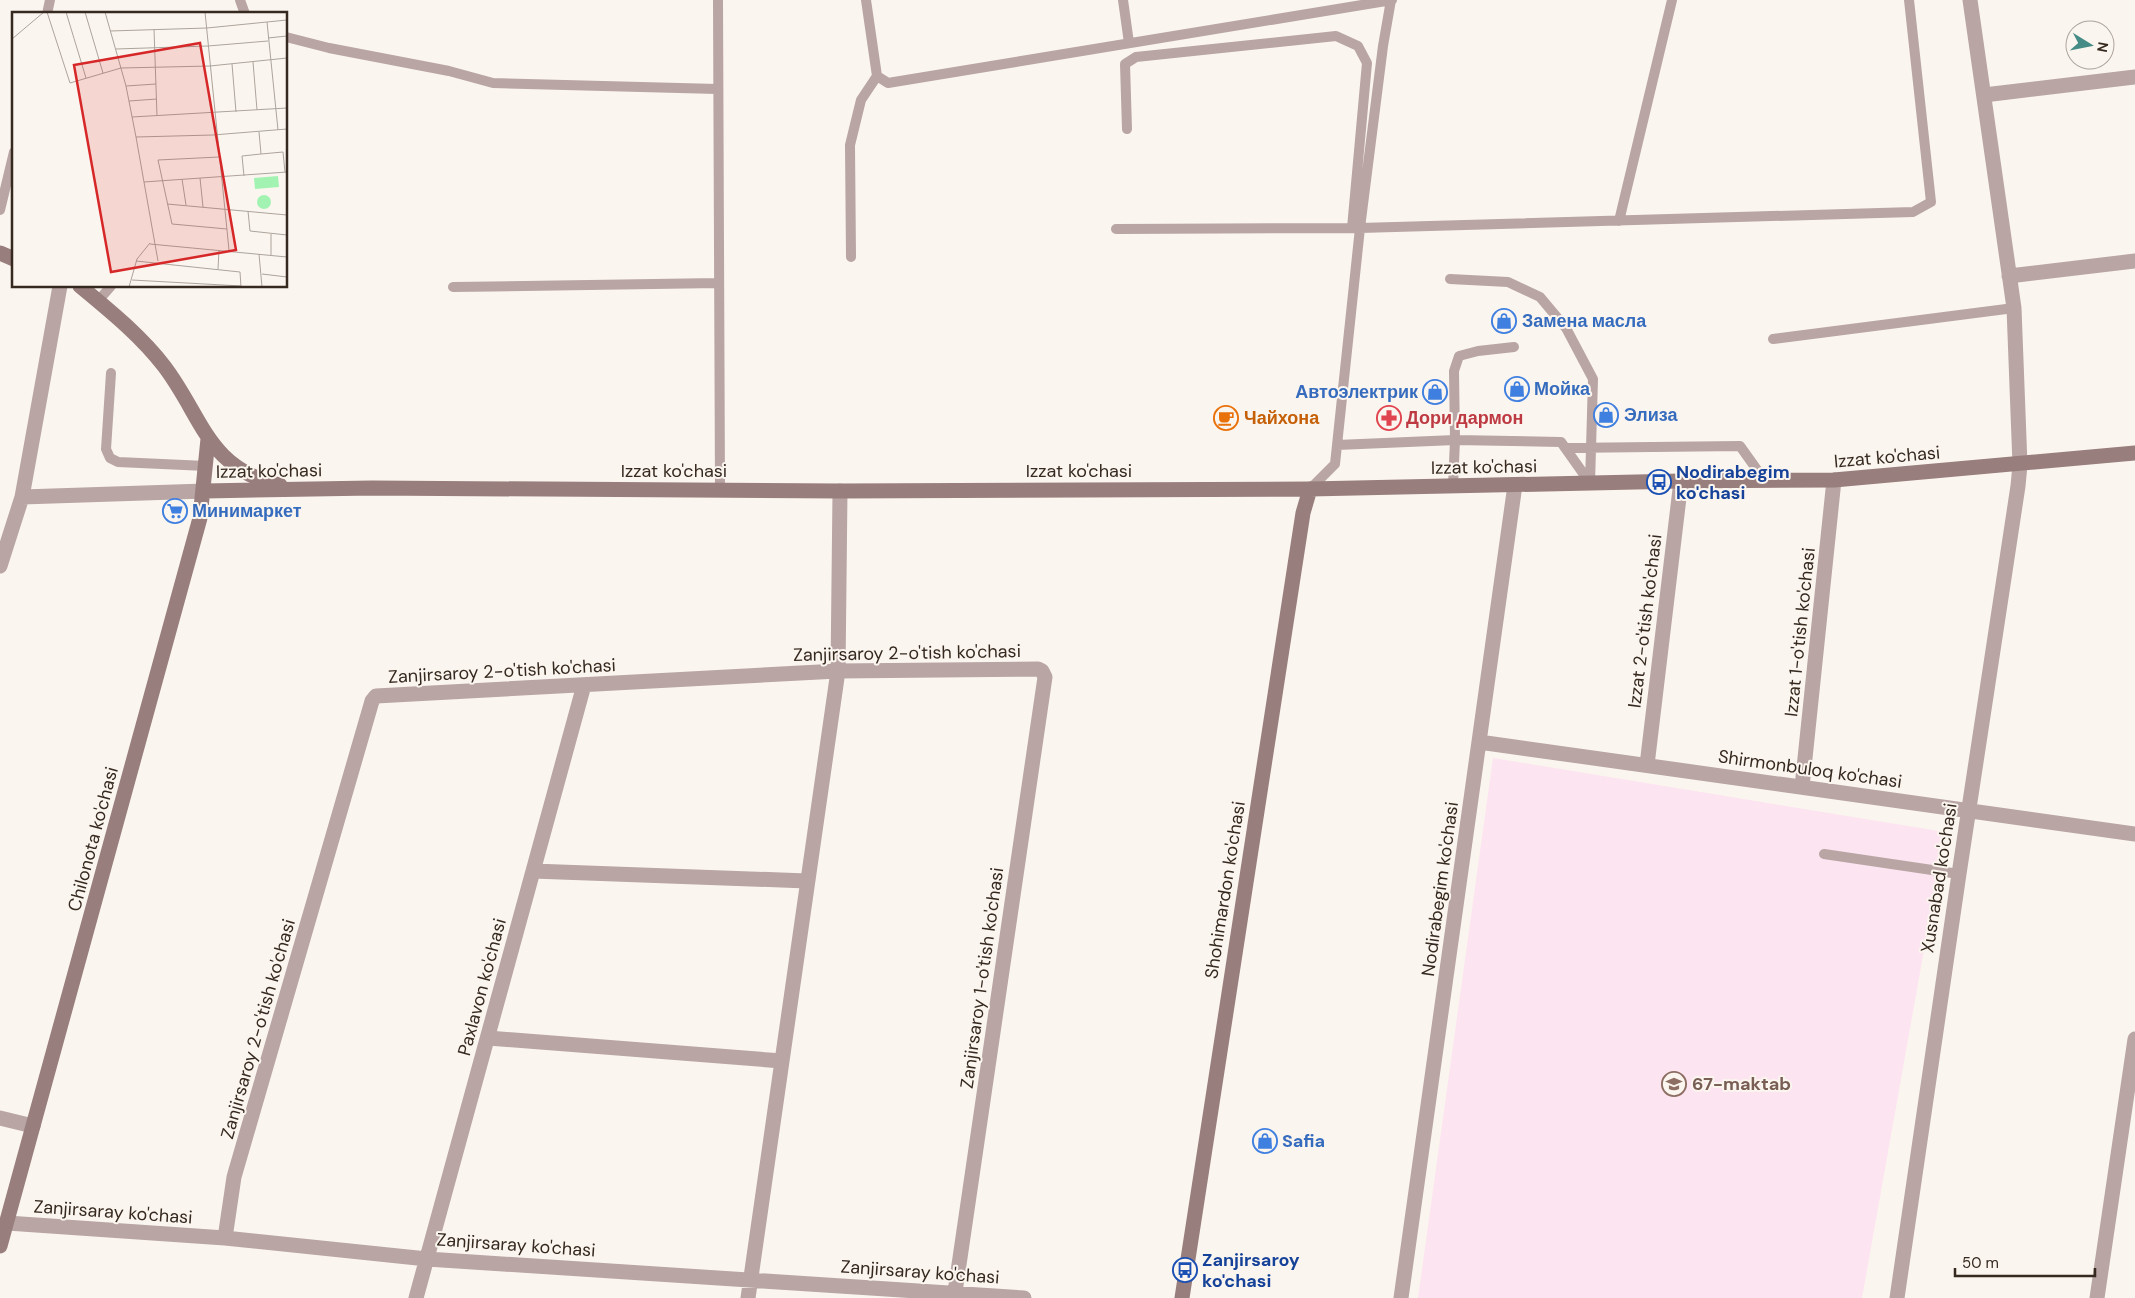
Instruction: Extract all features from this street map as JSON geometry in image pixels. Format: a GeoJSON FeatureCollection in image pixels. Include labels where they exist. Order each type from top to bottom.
{"type":"FeatureCollection","features":[{"type":"Feature","properties":{"kind":"street","name":"Xusnabad ko'chasi"},"geometry":{"type":"LineString","coordinates":[[1897,1298],[2020,464],[2014,308],[1970,0]]}},
{"type":"Feature","properties":{"kind":"street"},"geometry":{"type":"LineString","coordinates":[[1984,95],[2135,77]]}},
{"type":"Feature","properties":{"kind":"street"},"geometry":{"type":"LineString","coordinates":[[0,253],[12,258]]}},
{"type":"Feature","properties":{"kind":"street"},"geometry":{"type":"LineString","coordinates":[[2009,276],[2135,261]]}},
{"type":"Feature","properties":{"kind":"street"},"geometry":{"type":"LineString","coordinates":[[0,566],[22,497],[60,288]]}},
{"type":"Feature","properties":{"kind":"street"},"geometry":{"type":"LineString","coordinates":[[82,288],[140,338],[164,366],[208,439],[226,459],[245,473],[272,483],[303,489]]}},
{"type":"Feature","properties":{"kind":"street","name":"Chilonota ko'chasi"},"geometry":{"type":"LineString","coordinates":[[0,1246],[200,518],[205,491],[208,439]]}},
{"type":"Feature","properties":{"kind":"street","name":"Izzat ko'chasi"},"geometry":{"type":"LineString","coordinates":[[22,497],[303,489],[1310,489],[1682,481],[1834,480],[2135,453]]}},
{"type":"Feature","properties":{"kind":"street","name":"Izzat 1-o'tish ko'chasi"},"geometry":{"type":"LineString","coordinates":[[1802,787],[1834,480]]}},
{"type":"Feature","properties":{"kind":"street","name":"Izzat 2-o'tish ko'chasi"},"geometry":{"type":"LineString","coordinates":[[1646,765],[1682,481]]}},
{"type":"Feature","properties":{"kind":"street","name":"Nodirabegim ko'chasi"},"geometry":{"type":"LineString","coordinates":[[1401,1298],[1515,485]]}},
{"type":"Feature","properties":{"kind":"street","name":"Shohimardon ko'chasi"},"geometry":{"type":"LineString","coordinates":[[1182,1298],[1302,513],[1310,489]]}},
{"type":"Feature","properties":{"kind":"street"},"geometry":{"type":"LineString","coordinates":[[748,1298],[838,671],[840,490]]}},
{"type":"Feature","properties":{"kind":"street","name":"Zanjirsaroy 2-o'tish ko'chasi"},"geometry":{"type":"LineString","coordinates":[[225,1238],[234,1177],[372,701],[376,696],[838,671],[1038,669],[1042,671]]}},
{"type":"Feature","properties":{"kind":"street","name":"Zanjirsaroy 1-o'tish ko'chasi"},"geometry":{"type":"LineString","coordinates":[[955,1292],[1045,677],[1042,671]]}},
{"type":"Feature","properties":{"kind":"street","name":"Paxlavon ko'chasi"},"geometry":{"type":"LineString","coordinates":[[416,1298],[584,685]]}},
{"type":"Feature","properties":{"kind":"street","name":"Shirmonbuloq ko'chasi"},"geometry":{"type":"LineString","coordinates":[[1479,742],[2135,834]]}},
{"type":"Feature","properties":{"kind":"street"},"geometry":{"type":"LineString","coordinates":[[533,871],[808,881]]}},
{"type":"Feature","properties":{"kind":"street"},"geometry":{"type":"LineString","coordinates":[[488,1038],[782,1061]]}},
{"type":"Feature","properties":{"kind":"street"},"geometry":{"type":"LineString","coordinates":[[2097,1298],[2135,1039]]}},
{"type":"Feature","properties":{"kind":"street"},"geometry":{"type":"LineString","coordinates":[[0,1118],[33,1126]]}},
{"type":"Feature","properties":{"kind":"street","name":"Zanjirsaray ko'chasi"},"geometry":{"type":"LineString","coordinates":[[7,1223],[225,1238],[427,1258],[1024,1298]]}},
{"type":"Feature","properties":{"kind":"lane"},"geometry":{"type":"LineString","coordinates":[[240,0],[244,12]]}},
{"type":"Feature","properties":{"kind":"lane"},"geometry":{"type":"LineString","coordinates":[[718,0],[720,490]]}},
{"type":"Feature","properties":{"kind":"lane"},"geometry":{"type":"LineString","coordinates":[[851,258],[850,145],[861,100],[877,76],[866,0]]}},
{"type":"Feature","properties":{"kind":"lane"},"geometry":{"type":"LineString","coordinates":[[1123,0],[1130,43]]}},
{"type":"Feature","properties":{"kind":"lane"},"geometry":{"type":"LineString","coordinates":[[877,76],[888,83],[1391,0],[1356,228]]}},
{"type":"Feature","properties":{"kind":"lane"},"geometry":{"type":"LineString","coordinates":[[1619,221],[1672,0]]}},
{"type":"Feature","properties":{"kind":"lane"},"geometry":{"type":"LineString","coordinates":[[1116,229],[1356,228],[1914,212],[1931,202],[1909,0]]}},
{"type":"Feature","properties":{"kind":"lane"},"geometry":{"type":"LineString","coordinates":[[1127,128],[1125,64],[1136,57],[1336,36],[1358,46],[1367,63],[1356,228],[1335,464],[1310,489]]}},
{"type":"Feature","properties":{"kind":"lane"},"geometry":{"type":"LineString","coordinates":[[288,38],[329,48],[449,71],[493,83],[717,89]]}},
{"type":"Feature","properties":{"kind":"lane"},"geometry":{"type":"LineString","coordinates":[[0,210],[12,160]]}},
{"type":"Feature","properties":{"kind":"lane"},"geometry":{"type":"LineString","coordinates":[[1450,279],[1508,282],[1540,297],[1566,328],[1593,379],[1590,483]]}},
{"type":"Feature","properties":{"kind":"lane"},"geometry":{"type":"LineString","coordinates":[[452,287],[718,283]]}},
{"type":"Feature","properties":{"kind":"lane"},"geometry":{"type":"LineString","coordinates":[[98,301],[109,288]]}},
{"type":"Feature","properties":{"kind":"lane"},"geometry":{"type":"LineString","coordinates":[[1773,339],[2014,308]]}},
{"type":"Feature","properties":{"kind":"lane"},"geometry":{"type":"LineString","coordinates":[[1453,486],[1455,440],[1454,371],[1459,356],[1478,351],[1514,347]]}},
{"type":"Feature","properties":{"kind":"lane"},"geometry":{"type":"LineString","coordinates":[[111,373],[106,449],[110,458],[118,462],[206,466]]}},
{"type":"Feature","properties":{"kind":"lane"},"geometry":{"type":"LineString","coordinates":[[1337,445],[1455,440],[1560,442],[1590,483]]}},
{"type":"Feature","properties":{"kind":"lane"},"geometry":{"type":"LineString","coordinates":[[1565,448],[1740,446],[1765,481]]}},
{"type":"Feature","properties":{"kind":"lane"},"geometry":{"type":"LineString","coordinates":[[1824,854],[1959,874]]}},
{"type":"Feature","properties":{"kind":"shaded area","name":"67-maktab"},"geometry":{"type":"Polygon","coordinates":[[[1493,758],[1945,832],[1862,1298],[1418,1298],[1493,758]]]}},
{"type":"Feature","properties":{"kind":"place","name":"Замена масла"},"geometry":{"type":"Point","coordinates":[1504,321]}},
{"type":"Feature","properties":{"kind":"place","name":"Мойка"},"geometry":{"type":"Point","coordinates":[1517,389]}},
{"type":"Feature","properties":{"kind":"place","name":"Автоэлектрик"},"geometry":{"type":"Point","coordinates":[1435,392]}},
{"type":"Feature","properties":{"kind":"place","name":"Элиза"},"geometry":{"type":"Point","coordinates":[1606,415]}},
{"type":"Feature","properties":{"kind":"place","name":"Чайхона"},"geometry":{"type":"Point","coordinates":[1226,418]}},
{"type":"Feature","properties":{"kind":"place","name":"Дори дармон"},"geometry":{"type":"Point","coordinates":[1389,418]}},
{"type":"Feature","properties":{"kind":"place","name":"Nodirabegim ko'chasi"},"geometry":{"type":"Point","coordinates":[1659,482]}},
{"type":"Feature","properties":{"kind":"place","name":"Минимаркет"},"geometry":{"type":"Point","coordinates":[175,511]}},
{"type":"Feature","properties":{"kind":"place","name":"67-maktab"},"geometry":{"type":"Point","coordinates":[1674,1084]}},
{"type":"Feature","properties":{"kind":"place","name":"Safia"},"geometry":{"type":"Point","coordinates":[1265,1141]}},
{"type":"Feature","properties":{"kind":"place","name":"Zanjirsaroy ko'chasi"},"geometry":{"type":"Point","coordinates":[1185,1270]}}]}
